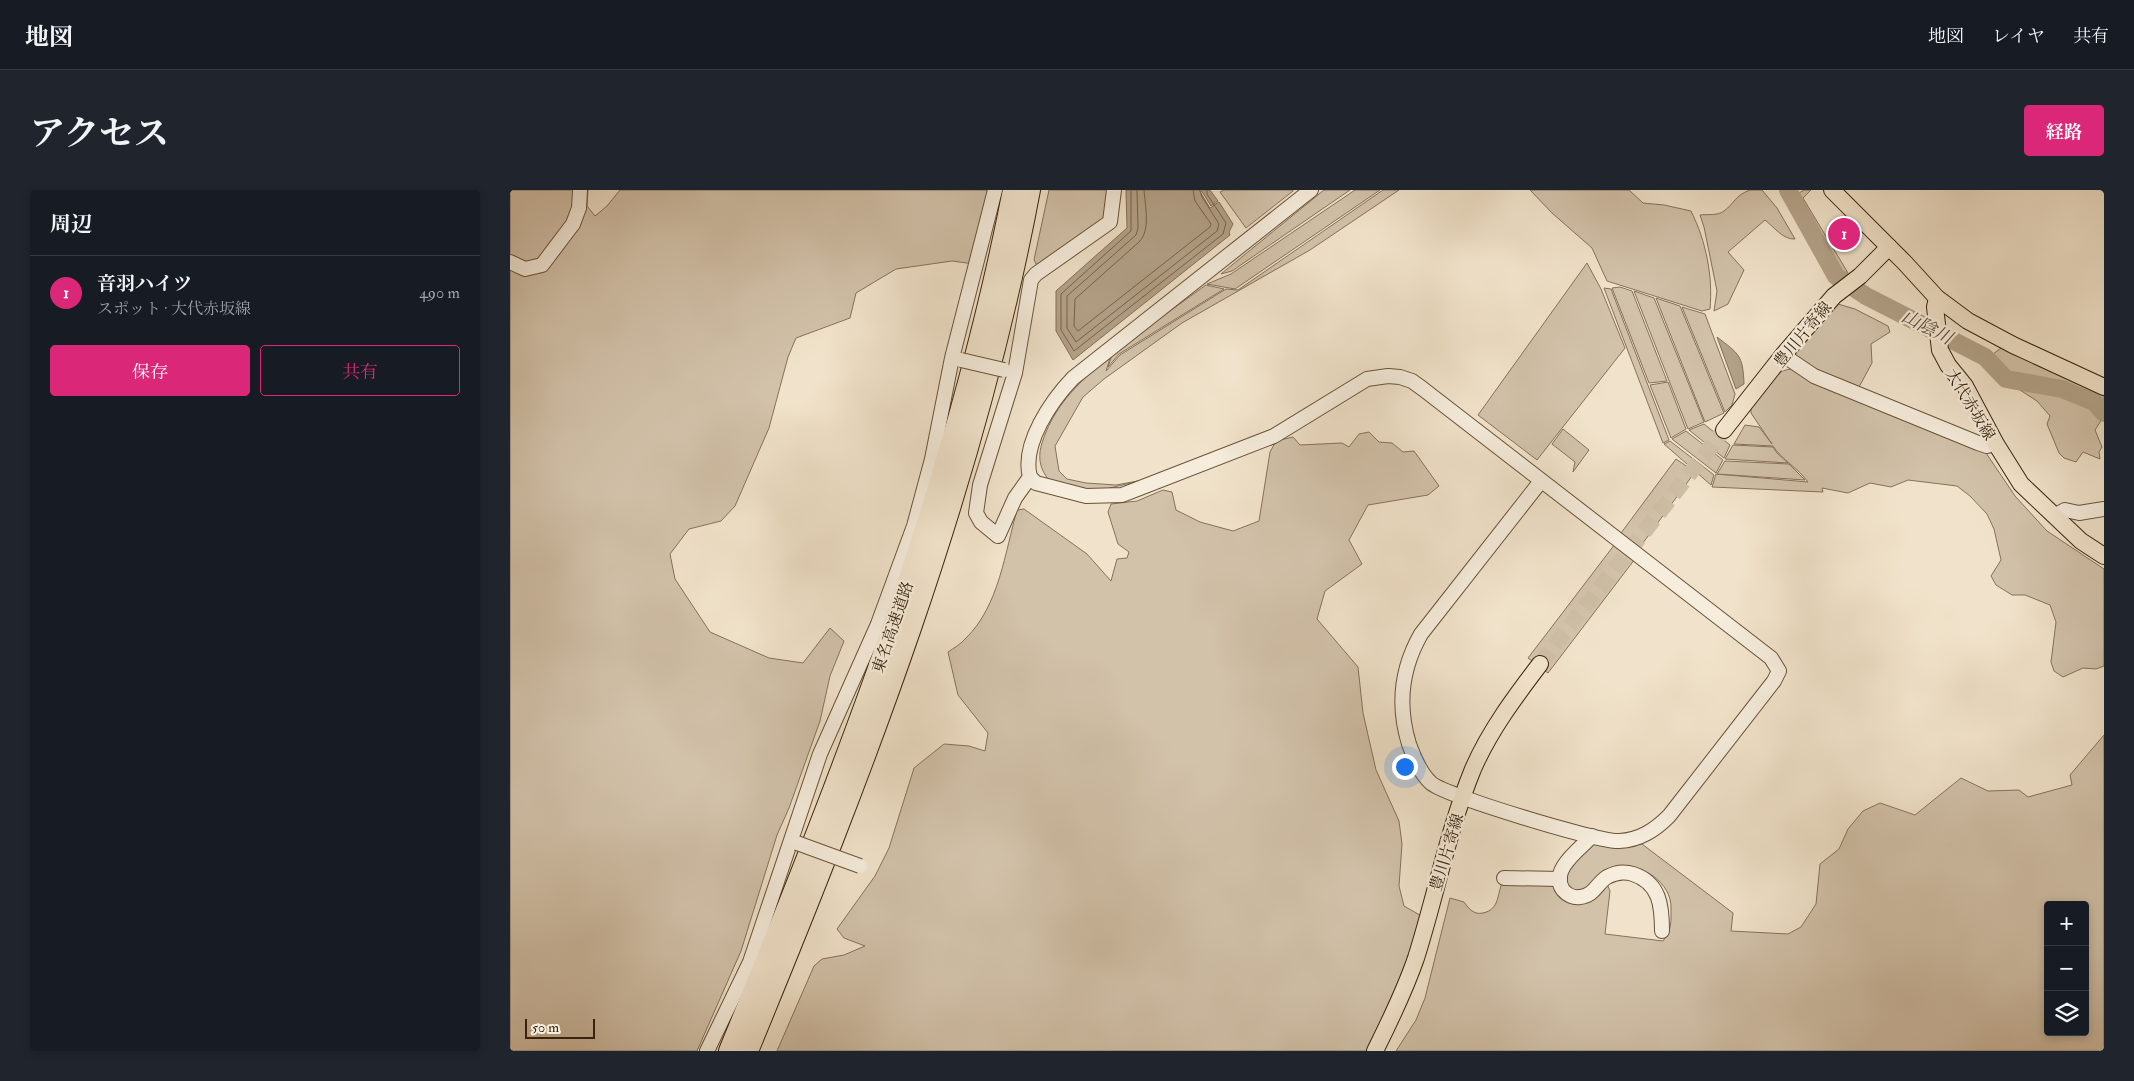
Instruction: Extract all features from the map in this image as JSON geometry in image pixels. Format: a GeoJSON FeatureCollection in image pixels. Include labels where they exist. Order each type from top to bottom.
{"type":"FeatureCollection","features":[{"type":"Feature","properties":{"kind":"highway","name":"東名高速道路"},"geometry":{"type":"LineString","coordinates":[[729,1051],[833,788],[894,625],[924,536],[960,414],[987,308],[1013,190]]}},
{"type":"Feature","properties":{"kind":"highway","name":"東名高速道路"},"geometry":{"type":"LineString","coordinates":[[748,1051],[851,795],[910,631],[946,522],[988,373],[1030,190]]}},
{"type":"Feature","properties":{"kind":"main road"},"geometry":{"type":"LineString","coordinates":[[1832,190],[1889,247],[1936,302],[2012,345],[2104,387]]}},
{"type":"Feature","properties":{"kind":"main road","name":"豊川片寄線"},"geometry":{"type":"LineString","coordinates":[[1724,430],[1783,355],[1834,296],[1860,276],[1889,247]]}},
{"type":"Feature","properties":{"kind":"main road","name":"大代赤坂線"},"geometry":{"type":"LineString","coordinates":[[1936,302],[1940,350],[1948,365],[1965,386],[1996,444],[2021,484],[2081,541],[2104,556]]}},
{"type":"Feature","properties":{"kind":"main road","name":"豊川片寄線"},"geometry":{"type":"LineString","coordinates":[[1374,1051],[1397,1007],[1416,957],[1447,842],[1474,769],[1505,710],[1540,664]]}},
{"type":"Feature","properties":{"kind":"street"},"geometry":{"type":"LineString","coordinates":[[510,262],[525,269],[542,265],[573,224],[579,208],[580,190]]}},
{"type":"Feature","properties":{"kind":"street"},"geometry":{"type":"LineString","coordinates":[[707,1051],[750,962],[793,841],[820,754],[878,624],[914,526],[957,359],[995,190]]}},
{"type":"Feature","properties":{"kind":"street"},"geometry":{"type":"LineString","coordinates":[[1030,477],[1015,498],[998,536],[981,522],[976,513],[980,486],[1031,280],[1036,274],[1110,222],[1114,190]]}},
{"type":"Feature","properties":{"kind":"street"},"geometry":{"type":"LineString","coordinates":[[1311,190],[1073,378],[1054,399],[1039,428],[1028,460],[1030,477],[1036,483],[1086,496],[1122,495],[1274,436],[1367,379],[1388,376],[1412,382],[1424,389],[1771,658],[1779,671],[1774,682],[1669,816],[1648,834],[1627,840],[1616,841],[1592,836],[1442,790],[1432,783],[1416,763],[1403,721],[1401,705],[1404,676],[1413,648],[1421,634],[1541,481]]}},
{"type":"Feature","properties":{"kind":"street"},"geometry":{"type":"LineString","coordinates":[[1783,355],[1814,376],[1978,443],[1987,446],[1996,444]]}},
{"type":"Feature","properties":{"kind":"street"},"geometry":{"type":"LineString","coordinates":[[957,359],[1009,372]]}},
{"type":"Feature","properties":{"kind":"street"},"geometry":{"type":"LineString","coordinates":[[2054,516],[2065,510],[2080,513],[2104,509]]}},
{"type":"Feature","properties":{"kind":"street"},"geometry":{"type":"LineString","coordinates":[[1592,836],[1561,870],[1560,879],[1563,889],[1570,895],[1580,898],[1592,894],[1604,878],[1618,872],[1630,873],[1646,878],[1660,902],[1662,931]]}},
{"type":"Feature","properties":{"kind":"street"},"geometry":{"type":"LineString","coordinates":[[793,841],[860,866]]}},
{"type":"Feature","properties":{"kind":"street"},"geometry":{"type":"LineString","coordinates":[[1504,878],[1560,879]]}},
{"type":"Feature","properties":{"kind":"shaded area"},"geometry":{"type":"Polygon","coordinates":[[[510,190],[588,190],[587,206],[595,216],[607,206],[620,190],[989,190],[974,264],[952,261],[896,269],[856,293],[850,318],[796,338],[788,357],[769,428],[735,506],[721,521],[689,529],[670,554],[675,579],[710,632],[769,658],[803,663],[830,628],[844,641],[830,676],[820,721],[789,808],[777,835],[741,951],[697,1051],[510,1051],[510,190]]]}},
{"type":"Feature","properties":{"kind":"shaded area"},"geometry":{"type":"Polygon","coordinates":[[[1049,190],[1111,190],[1106,221],[1041,265],[1036,264],[1034,260],[1049,190]]]}},
{"type":"Feature","properties":{"kind":"shaded area"},"geometry":{"type":"Polygon","coordinates":[[[1224,190],[1293,191],[1246,228],[1220,192],[1224,190]]]}},
{"type":"Feature","properties":{"kind":"shaded area"},"geometry":{"type":"Polygon","coordinates":[[[1324,190],[1350,190],[1232,271],[1221,274],[1324,190]]]}},
{"type":"Feature","properties":{"kind":"shaded area"},"geometry":{"type":"Polygon","coordinates":[[[1355,190],[1380,190],[1235,289],[1207,284],[1231,274],[1355,190]]]}},
{"type":"Feature","properties":{"kind":"shaded area"},"geometry":{"type":"Polygon","coordinates":[[[1383,190],[1399,190],[1310,250],[1182,323],[1104,379],[1083,397],[1055,446],[1059,471],[1067,479],[1086,483],[1116,485],[1143,480],[1106,489],[1084,490],[1049,480],[1045,475],[1040,460],[1041,445],[1048,426],[1071,393],[1100,364],[1111,355],[1106,371],[1120,355],[1226,289],[1238,290],[1383,190]]]}},
{"type":"Feature","properties":{"kind":"shaded area"},"geometry":{"type":"Polygon","coordinates":[[[1530,190],[1629,190],[1643,203],[1691,211],[1701,234],[1707,259],[1711,297],[1710,309],[1702,311],[1607,281],[1592,248],[1552,213],[1530,190]]]}},
{"type":"Feature","properties":{"kind":"shaded area"},"geometry":{"type":"Polygon","coordinates":[[[1750,190],[1762,190],[1777,208],[1795,239],[1782,235],[1765,220],[1728,252],[1744,270],[1728,304],[1714,311],[1717,291],[1700,215],[1721,213],[1738,197],[1750,190]]]}},
{"type":"Feature","properties":{"kind":"shaded area"},"geometry":{"type":"Polygon","coordinates":[[[1804,190],[1811,190],[1803,198],[1848,273],[1842,277],[1833,266],[1794,196],[1804,190]]]}},
{"type":"Feature","properties":{"kind":"shaded area"},"geometry":{"type":"Polygon","coordinates":[[[1587,263],[1601,289],[1625,348],[1537,460],[1478,415],[1587,263]]]}},
{"type":"Feature","properties":{"kind":"shaded area"},"geometry":{"type":"Polygon","coordinates":[[[1206,285],[1224,289],[1119,354],[1108,367],[1112,355],[1124,344],[1206,285]]]}},
{"type":"Feature","properties":{"kind":"shaded area"},"geometry":{"type":"Polygon","coordinates":[[[1620,287],[1632,291],[1667,381],[1649,383],[1612,288],[1620,287]]]}},
{"type":"Feature","properties":{"kind":"shaded area"},"geometry":{"type":"Polygon","coordinates":[[[1604,288],[1611,289],[1669,440],[1663,443],[1604,288]]]}},
{"type":"Feature","properties":{"kind":"shaded area"},"geometry":{"type":"Polygon","coordinates":[[[1634,291],[1654,298],[1704,422],[1688,429],[1634,291]]]}},
{"type":"Feature","properties":{"kind":"shaded area"},"geometry":{"type":"Polygon","coordinates":[[[1656,298],[1680,306],[1724,413],[1705,422],[1656,298]]]}},
{"type":"Feature","properties":{"kind":"shaded area"},"geometry":{"type":"Polygon","coordinates":[[[1838,304],[1855,309],[1888,326],[1890,332],[1871,344],[1872,363],[1859,387],[1854,390],[1795,359],[1793,353],[1838,304]]]}},
{"type":"Feature","properties":{"kind":"shaded area"},"geometry":{"type":"Polygon","coordinates":[[[1682,307],[1705,314],[1735,394],[1732,405],[1725,412],[1682,307]]]}},
{"type":"Feature","properties":{"kind":"shaded area"},"geometry":{"type":"Polygon","coordinates":[[[2001,348],[2104,390],[2104,408],[2093,398],[2064,387],[2011,379],[1999,366],[1993,354],[2001,348]]]}},
{"type":"Feature","properties":{"kind":"shaded area"},"geometry":{"type":"Polygon","coordinates":[[[1795,368],[1984,450],[2015,496],[2047,531],[2104,569],[2104,666],[2096,669],[2083,668],[2063,677],[2054,671],[2051,662],[2056,622],[2050,605],[2025,595],[2012,595],[1996,585],[1991,576],[2001,560],[1994,529],[1987,514],[1970,496],[1957,486],[1908,480],[1891,487],[1870,483],[1848,493],[1822,488],[1823,492],[1712,487],[1716,474],[1808,482],[1773,446],[1734,444],[1745,425],[1759,427],[1772,444],[1751,413],[1751,405],[1778,372],[1795,368]]]}},
{"type":"Feature","properties":{"kind":"shaded area"},"geometry":{"type":"Polygon","coordinates":[[[1668,382],[1686,429],[1671,438],[1650,385],[1668,382]]]}},
{"type":"Feature","properties":{"kind":"shaded area"},"geometry":{"type":"Polygon","coordinates":[[[2009,383],[2071,397],[2089,407],[2102,419],[2095,430],[2102,447],[2099,452],[2100,459],[2083,452],[2076,462],[2064,458],[2059,453],[2047,424],[2050,416],[2037,401],[2009,383]]]}},
{"type":"Feature","properties":{"kind":"shaded area"},"geometry":{"type":"Polygon","coordinates":[[[1704,424],[1730,445],[1724,458],[1689,430],[1704,424]]]}},
{"type":"Feature","properties":{"kind":"shaded area"},"geometry":{"type":"Polygon","coordinates":[[[1563,429],[1589,450],[1573,472],[1575,462],[1552,444],[1563,429]]]}},
{"type":"Feature","properties":{"kind":"shaded area"},"geometry":{"type":"Polygon","coordinates":[[[1686,431],[1723,460],[1716,473],[1672,439],[1686,431]]]}},
{"type":"Feature","properties":{"kind":"shaded area"},"geometry":{"type":"Polygon","coordinates":[[[1369,432],[1379,442],[1392,443],[1403,452],[1414,451],[1439,486],[1428,495],[1368,505],[1349,540],[1362,564],[1325,591],[1317,619],[1358,667],[1363,713],[1376,770],[1399,821],[1402,844],[1399,886],[1404,906],[1425,918],[1379,1051],[777,1051],[814,966],[822,959],[844,955],[865,946],[844,938],[837,929],[875,876],[889,848],[914,768],[944,744],[969,746],[985,751],[988,733],[958,695],[948,652],[964,640],[977,625],[986,610],[999,578],[1017,510],[1024,509],[1087,554],[1111,581],[1117,559],[1127,558],[1129,552],[1118,544],[1108,512],[1111,504],[1137,501],[1163,490],[1172,492],[1176,510],[1200,522],[1233,531],[1259,521],[1270,452],[1276,441],[1293,437],[1300,445],[1342,443],[1349,447],[1359,434],[1369,432]]]}},
{"type":"Feature","properties":{"kind":"shaded area"},"geometry":{"type":"Polygon","coordinates":[[[1670,441],[1714,475],[1711,485],[1664,444],[1670,441]]]}},
{"type":"Feature","properties":{"kind":"shaded area"},"geometry":{"type":"Polygon","coordinates":[[[1733,445],[1773,447],[1788,463],[1725,459],[1733,445]]]}},
{"type":"Feature","properties":{"kind":"shaded area"},"geometry":{"type":"Polygon","coordinates":[[[1676,459],[1695,472],[1640,547],[1621,533],[1676,459]]]}},
{"type":"Feature","properties":{"kind":"shaded area"},"geometry":{"type":"Polygon","coordinates":[[[1725,461],[1789,464],[1805,480],[1717,474],[1725,461]]]}},
{"type":"Feature","properties":{"kind":"shaded area"},"geometry":{"type":"Polygon","coordinates":[[[1615,544],[1635,559],[1548,673],[1528,658],[1615,544]]]}},
{"type":"Feature","properties":{"kind":"shaded area"},"geometry":{"type":"Polygon","coordinates":[[[2104,735],[2104,1051],[1396,1051],[1416,1020],[1425,998],[1450,898],[1464,902],[1472,911],[1483,913],[1493,908],[1504,879],[1557,883],[1565,898],[1607,884],[1610,891],[1605,934],[1663,941],[1670,926],[1670,899],[1661,883],[1645,871],[1635,867],[1616,866],[1604,872],[1591,885],[1579,891],[1571,891],[1567,883],[1566,876],[1570,864],[1591,843],[1614,847],[1642,844],[1733,913],[1731,931],[1788,934],[1801,927],[1816,904],[1820,864],[1839,849],[1848,829],[1863,811],[1880,803],[1915,815],[1961,778],[1988,791],[2019,790],[2028,797],[2072,785],[2070,775],[2104,735]]]}},
{"type":"Feature","properties":{"kind":"water"},"geometry":{"type":"Polygon","coordinates":[[[1126,190],[1199,190],[1210,208],[1219,202],[1233,224],[1229,232],[1230,235],[1073,360],[1056,331],[1056,291],[1127,228],[1126,190]]]}},
{"type":"Feature","properties":{"kind":"water"},"geometry":{"type":"Polygon","coordinates":[[[1201,190],[1210,190],[1218,201],[1211,206],[1201,190]]]}},
{"type":"Feature","properties":{"kind":"water"},"geometry":{"type":"Polygon","coordinates":[[[1717,337],[1735,352],[1741,361],[1744,384],[1736,389],[1717,337]]]}},
{"type":"Feature","properties":{"kind":"waterway","name":"山陰川"},"geometry":{"type":"LineString","coordinates":[[1788,190],[1836,276],[1866,296],[1985,357],[2006,379],[2062,389],[2094,402],[2104,413]]}},
{"type":"Feature","properties":{"kind":"tunnel"},"geometry":{"type":"LineString","coordinates":[[1540,664],[1724,430]]}},
{"type":"Feature","properties":{"kind":"place","name":"音羽ハイツ"},"geometry":{"type":"Point","coordinates":[1844,234]}}]}
